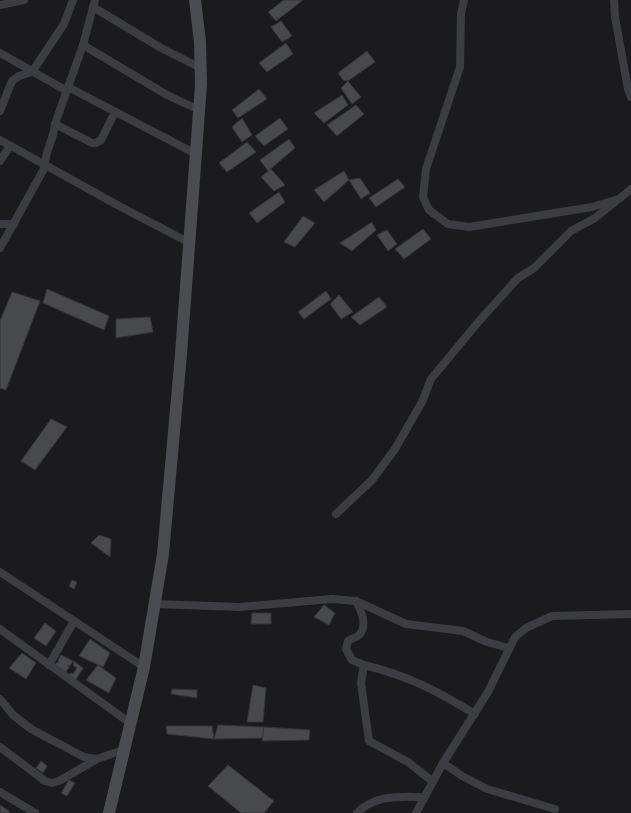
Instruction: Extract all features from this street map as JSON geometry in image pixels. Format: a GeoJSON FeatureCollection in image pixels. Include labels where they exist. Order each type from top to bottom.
{"type":"FeatureCollection","features":[{"type":"Feature","properties":{"kind":"main road"},"geometry":{"type":"LineString","coordinates":[[108,813],[144,667],[163,554],[172,471],[199,110],[201,68],[196,0]]}},
{"type":"Feature","properties":{"kind":"street"},"geometry":{"type":"LineString","coordinates":[[0,5],[24,0]]}},
{"type":"Feature","properties":{"kind":"street"},"geometry":{"type":"LineString","coordinates":[[0,108],[15,78],[32,72],[64,24],[73,0]]}},
{"type":"Feature","properties":{"kind":"street"},"geometry":{"type":"LineString","coordinates":[[464,0],[460,67],[426,169],[423,197],[429,210],[448,224],[469,227],[592,207],[619,199]]}},
{"type":"Feature","properties":{"kind":"street"},"geometry":{"type":"LineString","coordinates":[[614,0],[615,17],[628,89],[631,97]]}},
{"type":"Feature","properties":{"kind":"street"},"geometry":{"type":"LineString","coordinates":[[0,248],[45,167],[46,153],[53,138],[55,124],[83,45],[94,4],[161,48],[201,68]]}},
{"type":"Feature","properties":{"kind":"street"},"geometry":{"type":"LineString","coordinates":[[83,45],[167,94],[199,110]]}},
{"type":"Feature","properties":{"kind":"street"},"geometry":{"type":"LineString","coordinates":[[0,53],[32,72],[115,112],[196,154]]}},
{"type":"Feature","properties":{"kind":"street"},"geometry":{"type":"LineString","coordinates":[[55,124],[96,144],[101,140],[115,112]]}},
{"type":"Feature","properties":{"kind":"street"},"geometry":{"type":"LineString","coordinates":[[0,140],[45,167],[190,243]]}},
{"type":"Feature","properties":{"kind":"street"},"geometry":{"type":"LineString","coordinates":[[0,161],[10,146]]}},
{"type":"Feature","properties":{"kind":"street"},"geometry":{"type":"LineString","coordinates":[[336,514],[372,480],[395,449],[422,402],[431,379],[480,320],[518,278],[534,268],[571,231],[595,218],[631,189]]}},
{"type":"Feature","properties":{"kind":"street"},"geometry":{"type":"LineString","coordinates":[[0,224],[14,224]]}},
{"type":"Feature","properties":{"kind":"street"},"geometry":{"type":"LineString","coordinates":[[0,572],[144,667]]}},
{"type":"Feature","properties":{"kind":"street"},"geometry":{"type":"LineString","coordinates":[[155,604],[240,607],[332,599],[356,601],[406,624],[463,632],[486,642],[508,648]]}},
{"type":"Feature","properties":{"kind":"street"},"geometry":{"type":"LineString","coordinates":[[356,601],[361,610],[363,627],[358,636],[348,641],[346,649],[352,660],[415,680],[474,714]]}},
{"type":"Feature","properties":{"kind":"street"},"geometry":{"type":"LineString","coordinates":[[416,813],[432,781],[488,692],[508,648],[515,637],[526,628],[552,616],[631,614]]}},
{"type":"Feature","properties":{"kind":"street"},"geometry":{"type":"LineString","coordinates":[[49,665],[74,621]]}},
{"type":"Feature","properties":{"kind":"street"},"geometry":{"type":"LineString","coordinates":[[0,629],[130,723]]}},
{"type":"Feature","properties":{"kind":"street"},"geometry":{"type":"LineString","coordinates":[[364,665],[361,684],[369,741],[408,762],[432,781]]}},
{"type":"Feature","properties":{"kind":"street"},"geometry":{"type":"LineString","coordinates":[[0,699],[14,715],[31,730],[84,757],[97,759]]}},
{"type":"Feature","properties":{"kind":"street"},"geometry":{"type":"LineString","coordinates":[[0,747],[45,781],[52,783],[59,781],[97,759],[123,750]]}},
{"type":"Feature","properties":{"kind":"street"},"geometry":{"type":"LineString","coordinates":[[443,763],[462,776],[488,789],[555,809]]}},
{"type":"Feature","properties":{"kind":"street"},"geometry":{"type":"LineString","coordinates":[[0,792],[35,813]]}},
{"type":"Feature","properties":{"kind":"street"},"geometry":{"type":"LineString","coordinates":[[357,813],[370,802],[381,799],[424,796]]}},
{"type":"Feature","properties":{"kind":"building"},"geometry":{"type":"Polygon","coordinates":[[[284,0],[303,0],[276,21],[268,12],[284,0]]]}},
{"type":"Feature","properties":{"kind":"building"},"geometry":{"type":"Polygon","coordinates":[[[281,21],[292,36],[282,42],[271,27],[281,21]]]}},
{"type":"Feature","properties":{"kind":"building"},"geometry":{"type":"Polygon","coordinates":[[[286,43],[293,54],[267,72],[259,63],[286,43]]]}},
{"type":"Feature","properties":{"kind":"building"},"geometry":{"type":"Polygon","coordinates":[[[367,51],[375,62],[348,81],[343,80],[338,73],[367,51]]]}},
{"type":"Feature","properties":{"kind":"building"},"geometry":{"type":"Polygon","coordinates":[[[348,81],[361,97],[352,104],[341,88],[348,81]]]}},
{"type":"Feature","properties":{"kind":"building"},"geometry":{"type":"Polygon","coordinates":[[[259,89],[267,99],[238,118],[232,110],[259,89]]]}},
{"type":"Feature","properties":{"kind":"building"},"geometry":{"type":"Polygon","coordinates":[[[342,95],[348,105],[324,123],[314,113],[342,95]]]}},
{"type":"Feature","properties":{"kind":"building"},"geometry":{"type":"Polygon","coordinates":[[[356,105],[364,114],[337,136],[327,125],[356,105]]]}},
{"type":"Feature","properties":{"kind":"building"},"geometry":{"type":"Polygon","coordinates":[[[242,118],[252,135],[242,142],[232,127],[242,118]]]}},
{"type":"Feature","properties":{"kind":"building"},"geometry":{"type":"Polygon","coordinates":[[[280,118],[288,129],[264,146],[255,136],[280,118]]]}},
{"type":"Feature","properties":{"kind":"building"},"geometry":{"type":"Polygon","coordinates":[[[289,139],[295,148],[268,171],[260,160],[289,139]]]}},
{"type":"Feature","properties":{"kind":"building"},"geometry":{"type":"Polygon","coordinates":[[[247,142],[256,152],[227,172],[219,163],[247,142]]]}},
{"type":"Feature","properties":{"kind":"building"},"geometry":{"type":"Polygon","coordinates":[[[271,169],[285,185],[274,191],[261,177],[271,169]]]}},
{"type":"Feature","properties":{"kind":"building"},"geometry":{"type":"Polygon","coordinates":[[[344,171],[349,180],[324,202],[314,190],[344,171]]]}},
{"type":"Feature","properties":{"kind":"building"},"geometry":{"type":"Polygon","coordinates":[[[360,178],[370,193],[361,199],[349,180],[360,178]]]}},
{"type":"Feature","properties":{"kind":"building"},"geometry":{"type":"Polygon","coordinates":[[[398,179],[405,187],[376,207],[369,198],[398,179]]]}},
{"type":"Feature","properties":{"kind":"building"},"geometry":{"type":"Polygon","coordinates":[[[279,192],[285,202],[257,223],[249,213],[279,192]]]}},
{"type":"Feature","properties":{"kind":"building"},"geometry":{"type":"Polygon","coordinates":[[[303,216],[315,223],[295,247],[284,242],[303,216]]]}},
{"type":"Feature","properties":{"kind":"building"},"geometry":{"type":"Polygon","coordinates":[[[372,222],[376,230],[352,251],[340,243],[372,222]]]}},
{"type":"Feature","properties":{"kind":"building"},"geometry":{"type":"Polygon","coordinates":[[[423,229],[431,239],[404,259],[395,249],[423,229]]]}},
{"type":"Feature","properties":{"kind":"building"},"geometry":{"type":"Polygon","coordinates":[[[387,230],[397,244],[388,251],[377,235],[387,230]]]}},
{"type":"Feature","properties":{"kind":"building"},"geometry":{"type":"Polygon","coordinates":[[[47,289],[109,316],[104,330],[43,303],[47,289]]]}},
{"type":"Feature","properties":{"kind":"building"},"geometry":{"type":"Polygon","coordinates":[[[326,291],[331,299],[304,319],[298,312],[326,291]]]}},
{"type":"Feature","properties":{"kind":"building"},"geometry":{"type":"Polygon","coordinates":[[[12,292],[40,301],[6,390],[0,388],[0,321],[12,292]]]}},
{"type":"Feature","properties":{"kind":"building"},"geometry":{"type":"Polygon","coordinates":[[[339,295],[353,312],[341,319],[330,304],[339,295]]]}},
{"type":"Feature","properties":{"kind":"building"},"geometry":{"type":"Polygon","coordinates":[[[379,297],[387,307],[360,325],[351,317],[379,297]]]}},
{"type":"Feature","properties":{"kind":"building"},"geometry":{"type":"Polygon","coordinates":[[[150,317],[153,332],[116,338],[116,319],[150,317]]]}},
{"type":"Feature","properties":{"kind":"building"},"geometry":{"type":"Polygon","coordinates":[[[51,419],[67,427],[35,470],[21,461],[51,419]]]}},
{"type":"Feature","properties":{"kind":"building"},"geometry":{"type":"Polygon","coordinates":[[[99,535],[111,539],[110,557],[91,543],[99,535]]]}},
{"type":"Feature","properties":{"kind":"building"},"geometry":{"type":"Polygon","coordinates":[[[72,580],[77,582],[74,589],[69,586],[72,580]]]}},
{"type":"Feature","properties":{"kind":"building"},"geometry":{"type":"Polygon","coordinates":[[[324,605],[335,613],[329,625],[314,617],[324,605]]]}},
{"type":"Feature","properties":{"kind":"building"},"geometry":{"type":"Polygon","coordinates":[[[252,613],[271,613],[271,624],[251,624],[252,613]]]}},
{"type":"Feature","properties":{"kind":"building"},"geometry":{"type":"Polygon","coordinates":[[[45,623],[56,631],[46,646],[34,638],[45,623]]]}},
{"type":"Feature","properties":{"kind":"building"},"geometry":{"type":"Polygon","coordinates":[[[90,639],[110,653],[103,667],[79,656],[90,639]]]}},
{"type":"Feature","properties":{"kind":"building"},"geometry":{"type":"Polygon","coordinates":[[[22,653],[36,663],[26,679],[9,668],[22,653]]]}},
{"type":"Feature","properties":{"kind":"building"},"geometry":{"type":"Polygon","coordinates":[[[61,655],[73,661],[70,666],[68,665],[69,668],[65,673],[54,667],[57,662],[59,663],[58,660],[61,655]]]}},
{"type":"Feature","properties":{"kind":"building"},"geometry":{"type":"Polygon","coordinates":[[[74,661],[83,668],[75,681],[68,676],[71,673],[73,674],[77,668],[73,665],[74,661]]]}},
{"type":"Feature","properties":{"kind":"building"},"geometry":{"type":"Polygon","coordinates":[[[98,665],[116,678],[109,693],[86,680],[98,665]]]}},
{"type":"Feature","properties":{"kind":"building"},"geometry":{"type":"Polygon","coordinates":[[[253,685],[266,688],[263,722],[247,722],[253,685]]]}},
{"type":"Feature","properties":{"kind":"building"},"geometry":{"type":"Polygon","coordinates":[[[172,689],[197,690],[197,698],[171,694],[172,689]]]}},
{"type":"Feature","properties":{"kind":"building"},"geometry":{"type":"Polygon","coordinates":[[[218,725],[264,727],[263,738],[214,739],[218,725]]]}},
{"type":"Feature","properties":{"kind":"building"},"geometry":{"type":"Polygon","coordinates":[[[166,726],[212,726],[214,739],[167,734],[166,726]]]}},
{"type":"Feature","properties":{"kind":"building"},"geometry":{"type":"Polygon","coordinates":[[[264,727],[310,730],[309,740],[262,741],[264,727]]]}},
{"type":"Feature","properties":{"kind":"building"},"geometry":{"type":"Polygon","coordinates":[[[41,761],[47,766],[43,773],[36,768],[41,761]]]}},
{"type":"Feature","properties":{"kind":"building"},"geometry":{"type":"Polygon","coordinates":[[[228,765],[274,801],[264,813],[241,813],[208,786],[228,765]]]}},
{"type":"Feature","properties":{"kind":"building"},"geometry":{"type":"Polygon","coordinates":[[[69,780],[75,783],[67,796],[61,793],[69,780]]]}},
{"type":"Feature","properties":{"kind":"building"},"geometry":{"type":"Polygon","coordinates":[[[0,805],[9,811],[9,813],[0,813],[0,805]]]}}]}
